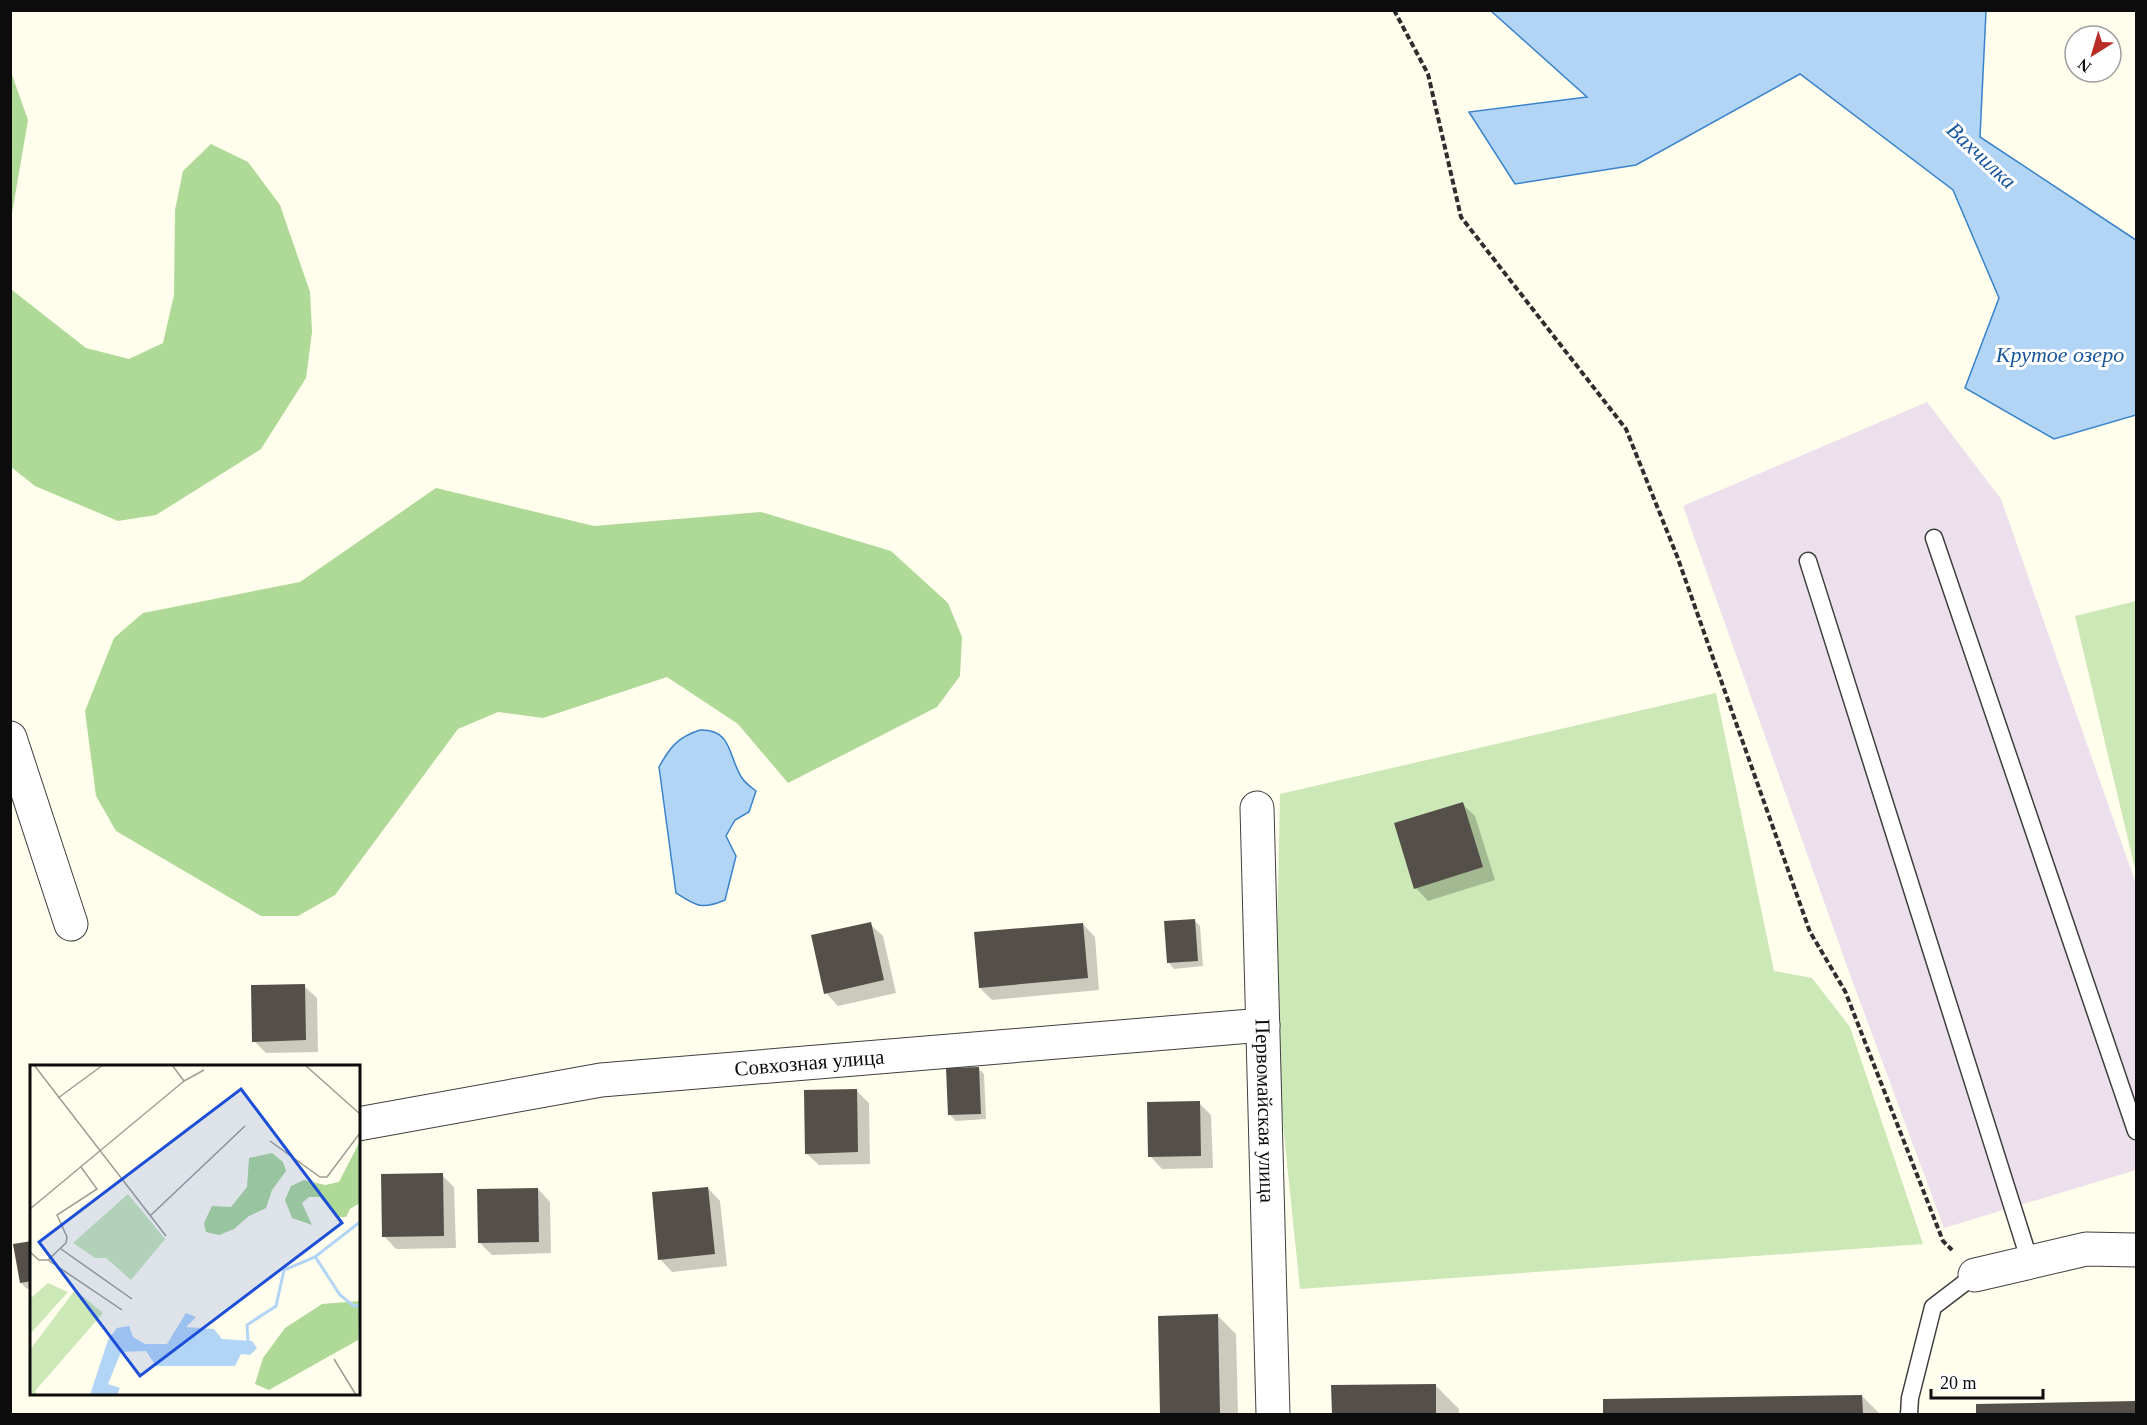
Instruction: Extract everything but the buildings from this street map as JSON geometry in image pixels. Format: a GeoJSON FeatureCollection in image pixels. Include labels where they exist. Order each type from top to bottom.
{"type":"FeatureCollection","features":[{"type":"Feature","properties":{"kind":"street"},"geometry":{"type":"LineString","coordinates":[[10,738],[71,924]]}},
{"type":"Feature","properties":{"kind":"street","name":"Первомайская улица"},"geometry":{"type":"LineString","coordinates":[[1257,808],[1273,1414]]}},
{"type":"Feature","properties":{"kind":"street","name":"Совхозная улица"},"geometry":{"type":"LineString","coordinates":[[360,1124],[601,1080],[1263,1025]]}},
{"type":"Feature","properties":{"kind":"street"},"geometry":{"type":"LineString","coordinates":[[1975,1275],[2086,1249],[2136,1250]]}},
{"type":"Feature","properties":{"kind":"lane"},"geometry":{"type":"LineString","coordinates":[[1934,538],[2136,1131]]}},
{"type":"Feature","properties":{"kind":"lane"},"geometry":{"type":"LineString","coordinates":[[1808,561],[2030,1262]]}},
{"type":"Feature","properties":{"kind":"lane"},"geometry":{"type":"LineString","coordinates":[[1910,1414],[1910,1398],[1933,1307],[1975,1275]]}},
{"type":"Feature","properties":{"kind":"path"},"geometry":{"type":"LineString","coordinates":[[1394,10],[1428,75],[1461,217],[1626,429],[1677,556],[1810,932],[1845,991],[1944,1241],[1975,1275]]}},
{"type":"Feature","properties":{"kind":"shaded area"},"geometry":{"type":"Polygon","coordinates":[[[1927,402],[2001,499],[2136,884],[2136,1170],[1944,1228],[1852,980],[1683,506],[1927,402]]]}},
{"type":"Feature","properties":{"kind":"green space"},"geometry":{"type":"Polygon","coordinates":[[[11,72],[28,120],[11,219],[11,72]]]}},
{"type":"Feature","properties":{"kind":"green space"},"geometry":{"type":"Polygon","coordinates":[[[211,144],[248,162],[280,205],[310,292],[312,332],[306,378],[261,449],[156,515],[118,521],[35,486],[11,467],[11,281],[12,290],[86,348],[129,359],[163,343],[174,295],[175,210],[183,171],[211,144]]]}},
{"type":"Feature","properties":{"kind":"green space"},"geometry":{"type":"Polygon","coordinates":[[[436,488],[594,526],[761,512],[891,551],[948,603],[962,637],[960,676],[937,707],[788,783],[738,724],[667,677],[543,718],[498,712],[458,729],[335,895],[298,916],[261,916],[116,831],[96,796],[85,711],[114,638],[143,613],[300,582],[436,488]]]}},
{"type":"Feature","properties":{"kind":"green space"},"geometry":{"type":"Polygon","coordinates":[[[2136,601],[2136,873],[2075,616],[2136,601]]]}},
{"type":"Feature","properties":{"kind":"green space"},"geometry":{"type":"Polygon","coordinates":[[[1716,693],[1774,971],[1812,978],[1850,1027],[1923,1244],[1300,1289],[1275,1047],[1280,794],[1716,693]]]}},
{"type":"Feature","properties":{"kind":"water","name":"Крутое озеро"},"geometry":{"type":"Polygon","coordinates":[[[1491,11],[1986,11],[1980,137],[2136,240],[2136,415],[2054,439],[1965,388],[1999,298],[1953,190],[1800,74],[1636,165],[1515,184],[1469,112],[1587,97],[1491,11]]]}},
{"type":"Feature","properties":{"kind":"water"},"geometry":{"type":"Polygon","coordinates":[[[700,730],[719,734],[724,739],[742,778],[756,791],[749,812],[735,820],[726,836],[736,856],[725,900],[705,906],[694,904],[676,893],[659,767],[675,744],[700,730]]]}},
{"type":"Feature","properties":{"kind":"water label","name":"Вахчилка"},"geometry":{"type":"Point","coordinates":[1982,155]}}]}
